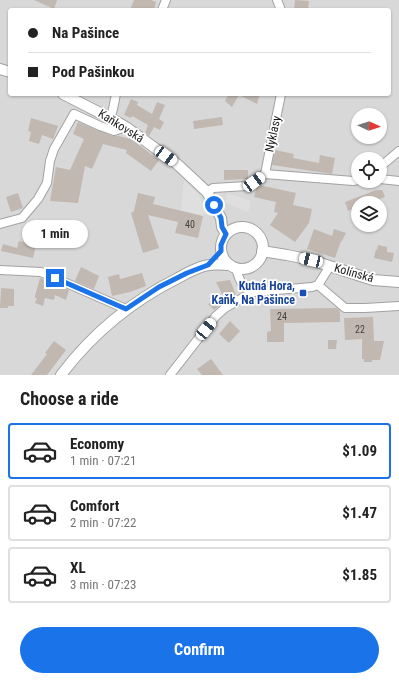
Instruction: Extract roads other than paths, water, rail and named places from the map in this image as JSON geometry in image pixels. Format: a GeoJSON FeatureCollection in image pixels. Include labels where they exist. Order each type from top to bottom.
{"type":"FeatureCollection","features":[{"type":"Feature","properties":{"kind":"street","name":"Kaňkovská"},"geometry":{"type":"LineString","coordinates":[[67,96],[110,118],[177,164],[207,192],[221,218],[222,227],[226,234]]}},
{"type":"Feature","properties":{"kind":"street"},"geometry":{"type":"LineString","coordinates":[[110,118],[116,96]]}},
{"type":"Feature","properties":{"kind":"street","name":"Nyklasy"},"geometry":{"type":"LineString","coordinates":[[265,174],[281,96]]}},
{"type":"Feature","properties":{"kind":"street"},"geometry":{"type":"LineString","coordinates":[[0,224],[22,218],[38,199],[47,183],[50,161],[54,149],[74,114],[114,131],[126,128]]}},
{"type":"Feature","properties":{"kind":"street"},"geometry":{"type":"LineString","coordinates":[[387,161],[399,151]]}},
{"type":"Feature","properties":{"kind":"street"},"geometry":{"type":"LineString","coordinates":[[207,192],[213,188],[247,186],[265,174],[351,181]]}},
{"type":"Feature","properties":{"kind":"street"},"geometry":{"type":"LineString","coordinates":[[387,180],[399,181]]}},
{"type":"Feature","properties":{"kind":"street"},"geometry":{"type":"LineString","coordinates":[[221,218],[237,227]]}},
{"type":"Feature","properties":{"kind":"street"},"geometry":{"type":"LineString","coordinates":[[60,375],[97,335],[126,309],[159,287],[187,273],[208,265],[233,267],[247,268],[253,266],[260,257],[262,251],[260,238],[256,232],[251,229],[237,227],[231,229],[226,234],[221,245],[221,251],[223,256],[233,267],[246,290],[253,292],[312,287],[318,285],[330,266]]}},
{"type":"Feature","properties":{"kind":"street"},"geometry":{"type":"LineString","coordinates":[[208,265],[221,251]]}},
{"type":"Feature","properties":{"kind":"street","name":"Kolínská"},"geometry":{"type":"LineString","coordinates":[[262,251],[287,255],[330,266],[373,280],[399,282]]}},
{"type":"Feature","properties":{"kind":"street"},"geometry":{"type":"LineString","coordinates":[[0,270],[41,272],[126,309]]}},
{"type":"Feature","properties":{"kind":"street"},"geometry":{"type":"LineString","coordinates":[[318,285],[345,308],[399,306]]}},
{"type":"Feature","properties":{"kind":"street"},"geometry":{"type":"LineString","coordinates":[[170,375],[216,316],[225,308],[253,292]]}},
{"type":"Feature","properties":{"kind":"place","name":"Kutná Hora, Kaňk, Na Pašince"},"geometry":{"type":"Point","coordinates":[303,293]}}]}
